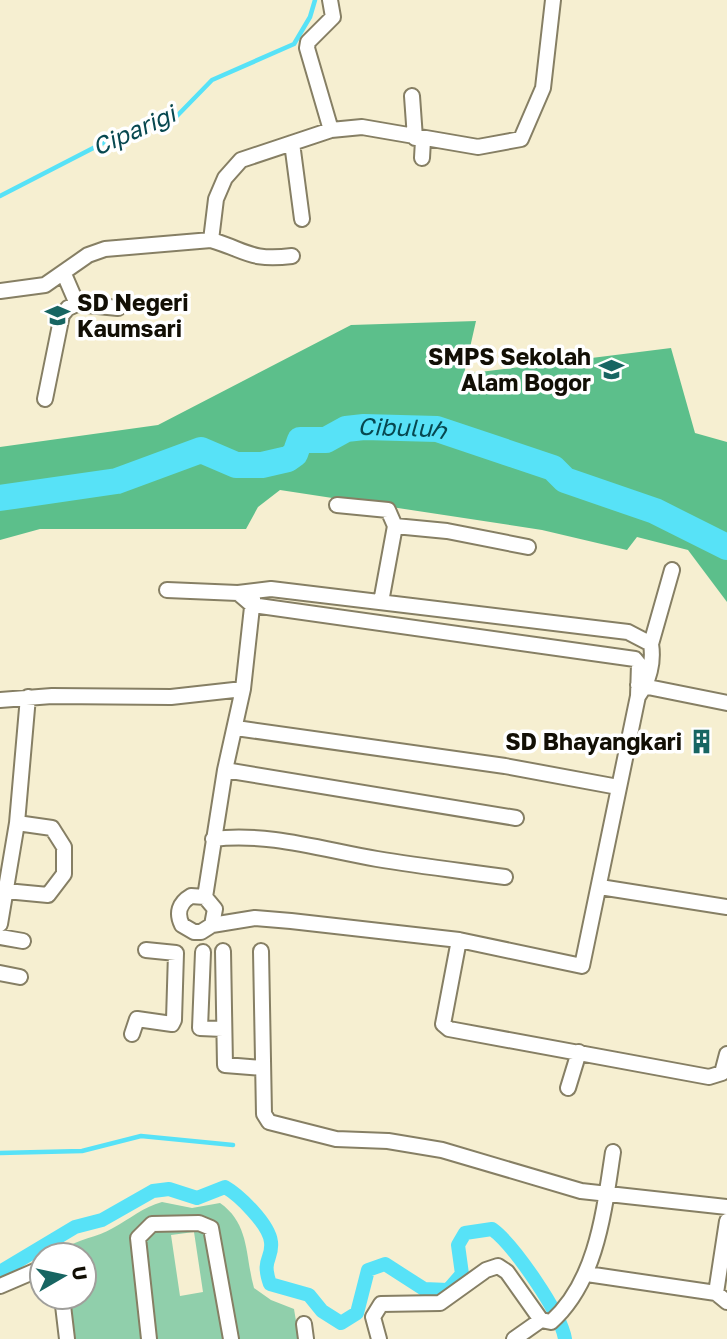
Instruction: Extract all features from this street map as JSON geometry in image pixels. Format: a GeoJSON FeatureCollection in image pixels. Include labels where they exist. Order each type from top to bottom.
{"type":"FeatureCollection","features":[{"type":"Feature","properties":{"kind":"street"},"geometry":{"type":"LineString","coordinates":[[330,0],[333,17],[308,42],[307,48],[331,130]]}},
{"type":"Feature","properties":{"kind":"street"},"geometry":{"type":"LineString","coordinates":[[211,240],[216,200],[225,178],[241,160],[331,130],[362,127],[419,139],[478,147],[521,139],[543,88],[553,0]]}},
{"type":"Feature","properties":{"kind":"street"},"geometry":{"type":"LineString","coordinates":[[412,96],[422,158]]}},
{"type":"Feature","properties":{"kind":"street"},"geometry":{"type":"LineString","coordinates":[[292,143],[302,219]]}},
{"type":"Feature","properties":{"kind":"street"},"geometry":{"type":"LineString","coordinates":[[0,291],[45,285],[88,255],[105,249],[211,240],[254,258],[292,256]]}},
{"type":"Feature","properties":{"kind":"street"},"geometry":{"type":"LineString","coordinates":[[64,274],[77,304]]}},
{"type":"Feature","properties":{"kind":"street"},"geometry":{"type":"LineString","coordinates":[[45,399],[62,315],[77,304],[118,309]]}},
{"type":"Feature","properties":{"kind":"street"},"geometry":{"type":"LineString","coordinates":[[337,505],[388,510],[395,526],[381,602]]}},
{"type":"Feature","properties":{"kind":"street"},"geometry":{"type":"LineString","coordinates":[[395,526],[447,531],[528,547]]}},
{"type":"Feature","properties":{"kind":"street"},"geometry":{"type":"LineString","coordinates":[[212,925],[215,909],[205,897],[198,895],[185,900],[178,912],[179,919],[182,925],[194,932],[201,932],[212,925],[256,918],[459,940],[582,966],[640,689],[653,657],[651,644],[672,570]]}},
{"type":"Feature","properties":{"kind":"street"},"geometry":{"type":"LineString","coordinates":[[205,897],[225,770],[243,689],[255,589]]}},
{"type":"Feature","properties":{"kind":"street"},"geometry":{"type":"LineString","coordinates":[[167,590],[238,593],[255,589],[381,602],[628,632],[651,644]]}},
{"type":"Feature","properties":{"kind":"street"},"geometry":{"type":"LineString","coordinates":[[238,593],[252,605],[627,657],[639,662],[640,689]]}},
{"type":"Feature","properties":{"kind":"street"},"geometry":{"type":"LineString","coordinates":[[0,700],[28,697],[171,697],[243,689]]}},
{"type":"Feature","properties":{"kind":"street"},"geometry":{"type":"LineString","coordinates":[[640,689],[727,703]]}},
{"type":"Feature","properties":{"kind":"street"},"geometry":{"type":"LineString","coordinates":[[0,924],[17,823],[28,697]]}},
{"type":"Feature","properties":{"kind":"street"},"geometry":{"type":"LineString","coordinates":[[236,728],[505,766],[618,787]]}},
{"type":"Feature","properties":{"kind":"street"},"geometry":{"type":"LineString","coordinates":[[225,770],[516,818]]}},
{"type":"Feature","properties":{"kind":"street"},"geometry":{"type":"LineString","coordinates":[[6,891],[48,895],[64,874],[64,847],[52,828],[17,823]]}},
{"type":"Feature","properties":{"kind":"street"},"geometry":{"type":"LineString","coordinates":[[213,839],[229,837],[307,844],[376,859],[505,877]]}},
{"type":"Feature","properties":{"kind":"street"},"geometry":{"type":"LineString","coordinates":[[600,887],[727,907]]}},
{"type":"Feature","properties":{"kind":"street"},"geometry":{"type":"LineString","coordinates":[[0,937],[23,941]]}},
{"type":"Feature","properties":{"kind":"street"},"geometry":{"type":"LineString","coordinates":[[459,940],[443,1024],[449,1029],[716,1077],[722,1073],[727,1054]]}},
{"type":"Feature","properties":{"kind":"street"},"geometry":{"type":"LineString","coordinates":[[132,1034],[137,1019],[172,1024],[174,1014],[176,953],[146,950]]}},
{"type":"Feature","properties":{"kind":"street"},"geometry":{"type":"LineString","coordinates":[[223,951],[226,1066],[263,1068]]}},
{"type":"Feature","properties":{"kind":"street"},"geometry":{"type":"LineString","coordinates":[[261,951],[264,1114],[269,1122],[336,1139],[388,1141],[442,1150],[606,1196],[726,1215],[722,1297],[587,1274]]}},
{"type":"Feature","properties":{"kind":"street"},"geometry":{"type":"LineString","coordinates":[[203,952],[200,1028],[223,1029]]}},
{"type":"Feature","properties":{"kind":"street"},"geometry":{"type":"LineString","coordinates":[[0,973],[20,977]]}},
{"type":"Feature","properties":{"kind":"street"},"geometry":{"type":"LineString","coordinates":[[174,1014],[199,1013]]}},
{"type":"Feature","properties":{"kind":"street"},"geometry":{"type":"LineString","coordinates":[[568,1088],[579,1052]]}},
{"type":"Feature","properties":{"kind":"street"},"geometry":{"type":"LineString","coordinates":[[514,1339],[567,1308],[587,1274],[606,1196],[613,1152]]}},
{"type":"Feature","properties":{"kind":"street"},"geometry":{"type":"LineString","coordinates":[[149,1339],[138,1238],[152,1224],[199,1223],[211,1228],[231,1339]]}},
{"type":"Feature","properties":{"kind":"street"},"geometry":{"type":"LineString","coordinates":[[379,1339],[373,1317],[381,1304],[440,1303],[486,1270],[498,1266],[507,1272],[546,1321]]}},
{"type":"Feature","properties":{"kind":"street"},"geometry":{"type":"LineString","coordinates":[[0,1286],[28,1274]]}},
{"type":"Feature","properties":{"kind":"street"},"geometry":{"type":"LineString","coordinates":[[64,1311],[67,1339]]}},
{"type":"Feature","properties":{"kind":"street"},"geometry":{"type":"LineString","coordinates":[[304,1324],[306,1339]]}},
{"type":"Feature","properties":{"kind":"green space"},"geometry":{"type":"Polygon","coordinates":[[[476,321],[464,374],[671,348],[695,433],[727,442],[727,602],[688,550],[637,537],[627,550],[542,530],[280,490],[258,507],[246,529],[40,529],[0,540],[0,447],[158,425],[351,325],[476,321]]]}},
{"type":"Feature","properties":{"kind":"green space"},"geometry":{"type":"Polygon","coordinates":[[[162,1202],[192,1208],[220,1203],[230,1211],[242,1231],[254,1288],[271,1300],[294,1309],[299,1339],[73,1339],[69,1311],[98,1311],[98,1241],[80,1241],[107,1231],[162,1202]],[[194,1232],[171,1235],[180,1296],[203,1292],[194,1232]]]}},
{"type":"Feature","properties":{"kind":"waterway","name":"Ciparigi"},"geometry":{"type":"LineString","coordinates":[[0,196],[103,143],[175,118],[212,80],[294,44],[310,17],[315,0]]}},
{"type":"Feature","properties":{"kind":"waterway","name":"Cibuluh"},"geometry":{"type":"LineString","coordinates":[[0,498],[117,481],[201,450],[236,465],[262,465],[288,459],[295,454],[300,440],[326,440],[346,429],[437,429],[553,468],[565,480],[655,511],[727,547]]}},
{"type":"Feature","properties":{"kind":"waterway"},"geometry":{"type":"LineString","coordinates":[[0,1153],[82,1151],[141,1136],[233,1145]]}},
{"type":"Feature","properties":{"kind":"waterway"},"geometry":{"type":"LineString","coordinates":[[0,1272],[75,1227],[102,1220],[153,1191],[169,1189],[197,1198],[225,1187],[253,1211],[269,1235],[271,1248],[267,1269],[270,1284],[309,1295],[322,1311],[341,1323],[357,1313],[368,1270],[385,1264],[424,1289],[448,1290],[462,1274],[458,1245],[465,1233],[492,1229],[512,1249],[535,1280],[555,1313],[565,1339]]}},
{"type":"Feature","properties":{"kind":"place","name":"SD Negeri Kaumsari"},"geometry":{"type":"Point","coordinates":[57,316]}},
{"type":"Feature","properties":{"kind":"place","name":"SMPS Sekolah Alam Bogor"},"geometry":{"type":"Point","coordinates":[611,370]}},
{"type":"Feature","properties":{"kind":"place","name":"SD Bhayangkari"},"geometry":{"type":"Point","coordinates":[702,742]}}]}
